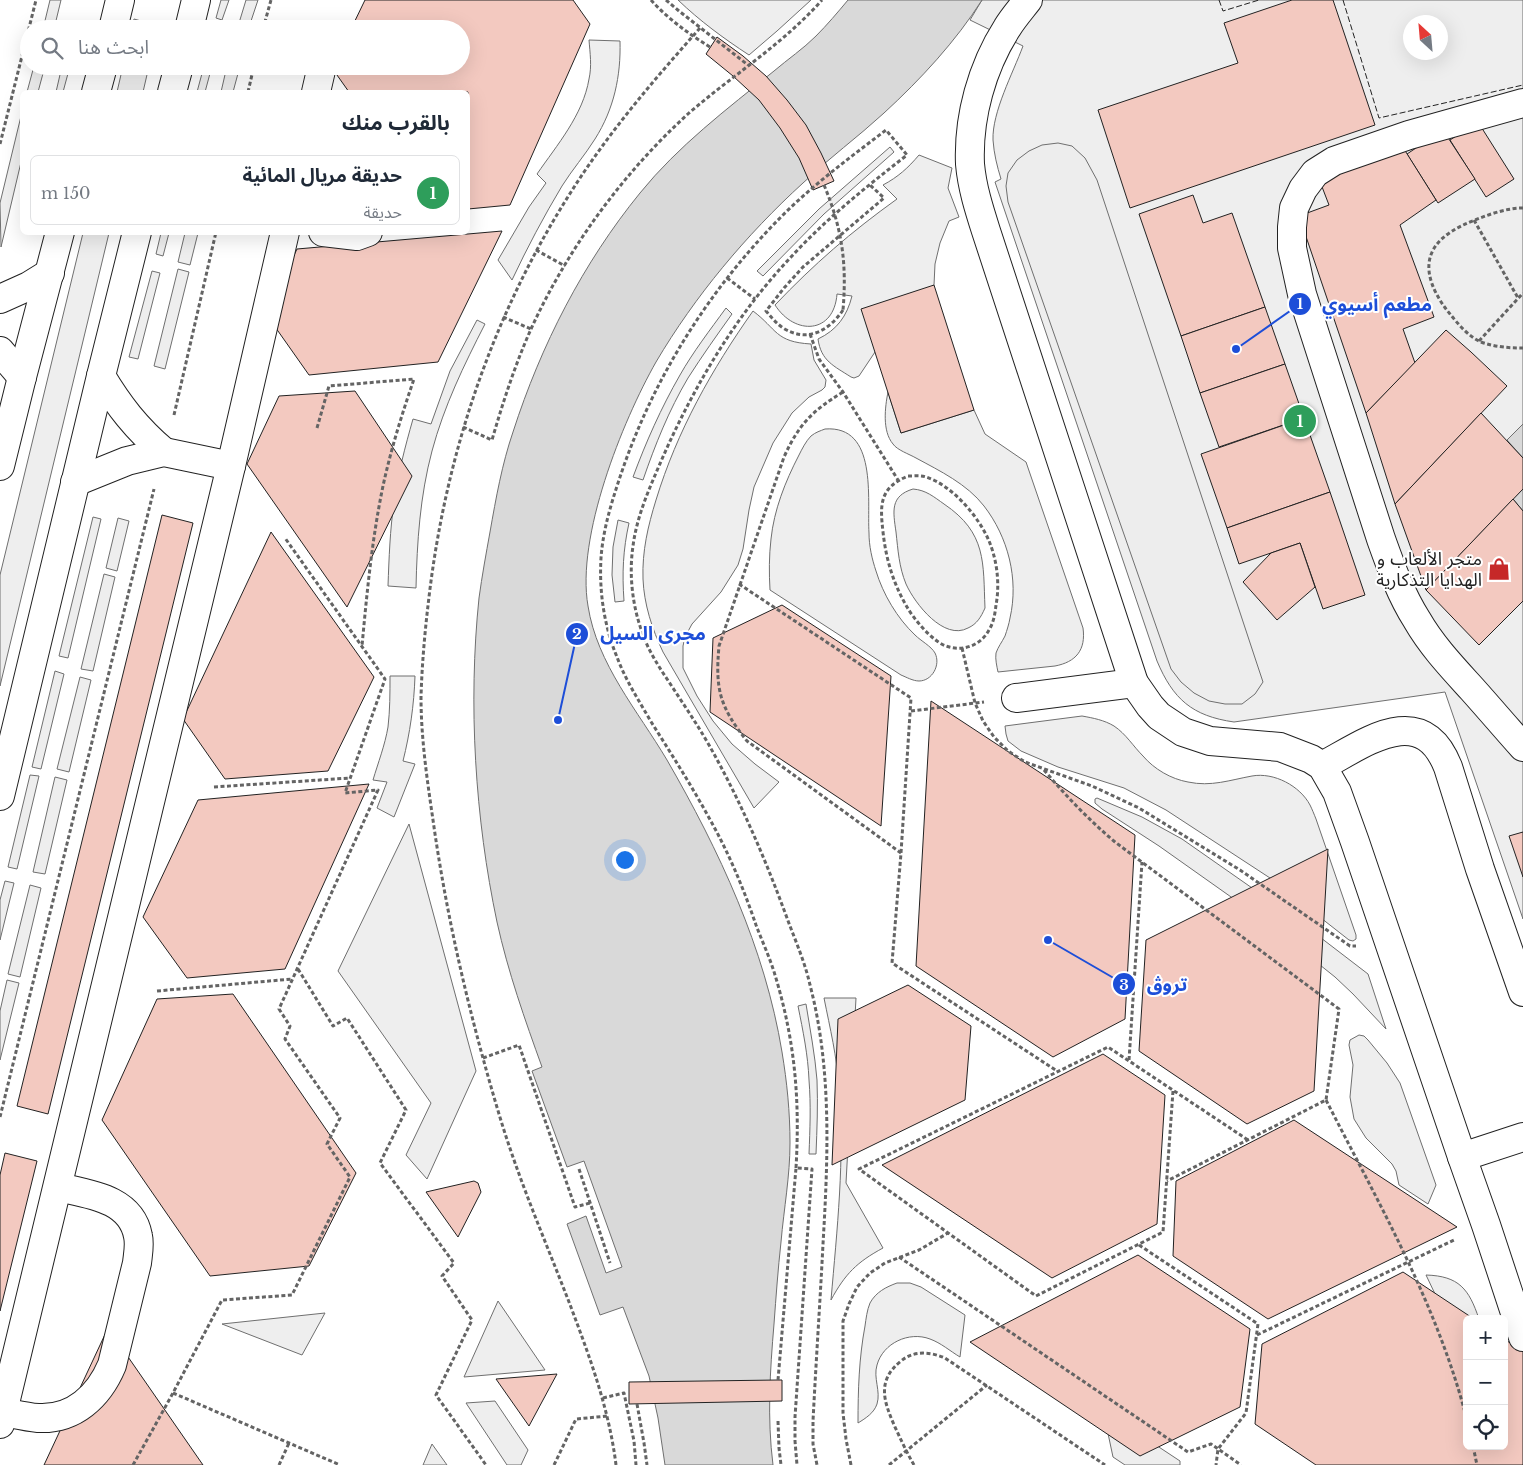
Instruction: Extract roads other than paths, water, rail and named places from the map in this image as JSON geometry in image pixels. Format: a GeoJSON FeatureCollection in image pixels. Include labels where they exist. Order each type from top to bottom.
{"type":"FeatureCollection","features":[{"type":"Feature","properties":{"kind":"street"},"geometry":{"type":"LineString","coordinates":[[115,20],[120,0]]}},
{"type":"Feature","properties":{"kind":"street"},"geometry":{"type":"LineString","coordinates":[[190,20],[196,0]]}},
{"type":"Feature","properties":{"kind":"street"},"geometry":{"type":"LineString","coordinates":[[1028,0],[1007,27],[990,62],[978,95],[971,129],[970,164],[975,194],[986,231],[1134,683],[1150,706],[1160,716],[1183,732],[1210,741],[1280,747],[1311,758],[1322,766],[1337,792],[1486,1225],[1515,1281],[1523,1337]]}},
{"type":"Feature","properties":{"kind":"street"},"geometry":{"type":"LineString","coordinates":[[97,90],[101,75]]}},
{"type":"Feature","properties":{"kind":"street"},"geometry":{"type":"LineString","coordinates":[[173,90],[177,75]]}},
{"type":"Feature","properties":{"kind":"street"},"geometry":{"type":"LineString","coordinates":[[316,90],[320,75]]}},
{"type":"Feature","properties":{"kind":"street"},"geometry":{"type":"LineString","coordinates":[[1523,103],[1409,135],[1334,161],[1315,173],[1302,189],[1294,208],[1292,248],[1305,303],[1381,539],[1403,594],[1416,620],[1432,644],[1523,747]]}},
{"type":"Feature","properties":{"kind":"street"},"geometry":{"type":"LineString","coordinates":[[0,466],[59,235]]}},
{"type":"Feature","properties":{"kind":"street"},"geometry":{"type":"LineString","coordinates":[[0,796],[100,376],[136,235]]}},
{"type":"Feature","properties":{"kind":"street"},"geometry":{"type":"LineString","coordinates":[[58,1187],[114,1202],[126,1211],[134,1222],[138,1236],[138,1249],[128,1300],[109,1372],[96,1393],[85,1404],[71,1412],[56,1417],[1,1418],[231,466],[284,235]]}},
{"type":"Feature","properties":{"kind":"street"},"geometry":{"type":"LineString","coordinates":[[0,299],[29,286],[50,273]]}},
{"type":"Feature","properties":{"kind":"street"},"geometry":{"type":"LineString","coordinates":[[0,351],[22,377]]}},
{"type":"Feature","properties":{"kind":"street"},"geometry":{"type":"LineString","coordinates":[[100,376],[122,409],[148,438],[164,452]]}},
{"type":"Feature","properties":{"kind":"street"},"geometry":{"type":"LineString","coordinates":[[75,482],[127,461],[164,452],[231,466]]}},
{"type":"Feature","properties":{"kind":"street"},"geometry":{"type":"LineString","coordinates":[[1016,698],[1134,683]]}},
{"type":"Feature","properties":{"kind":"street"},"geometry":{"type":"LineString","coordinates":[[1322,766],[1381,735],[1394,731],[1407,730],[1420,733],[1433,742],[1443,753],[1480,869],[1523,992]]}},
{"type":"Feature","properties":{"kind":"street"},"geometry":{"type":"LineString","coordinates":[[1462,1157],[1523,1137]]}},
{"type":"Feature","properties":{"kind":"place","name":"مطعم أسيوي"},"geometry":{"type":"Point","coordinates":[1236,349]}},
{"type":"Feature","properties":{"kind":"place","name":"حديقة مريال المائية"},"geometry":{"type":"Point","coordinates":[1300,421]}},
{"type":"Feature","properties":{"kind":"place","name":"متجر الألعاب و الهدايا التذكارية"},"geometry":{"type":"Point","coordinates":[1499,569]}},
{"type":"Feature","properties":{"kind":"place","name":"مجرى السيل"},"geometry":{"type":"Point","coordinates":[558,720]}},
{"type":"Feature","properties":{"kind":"place","name":"تروڨ"},"geometry":{"type":"Point","coordinates":[1048,940]}}]}
